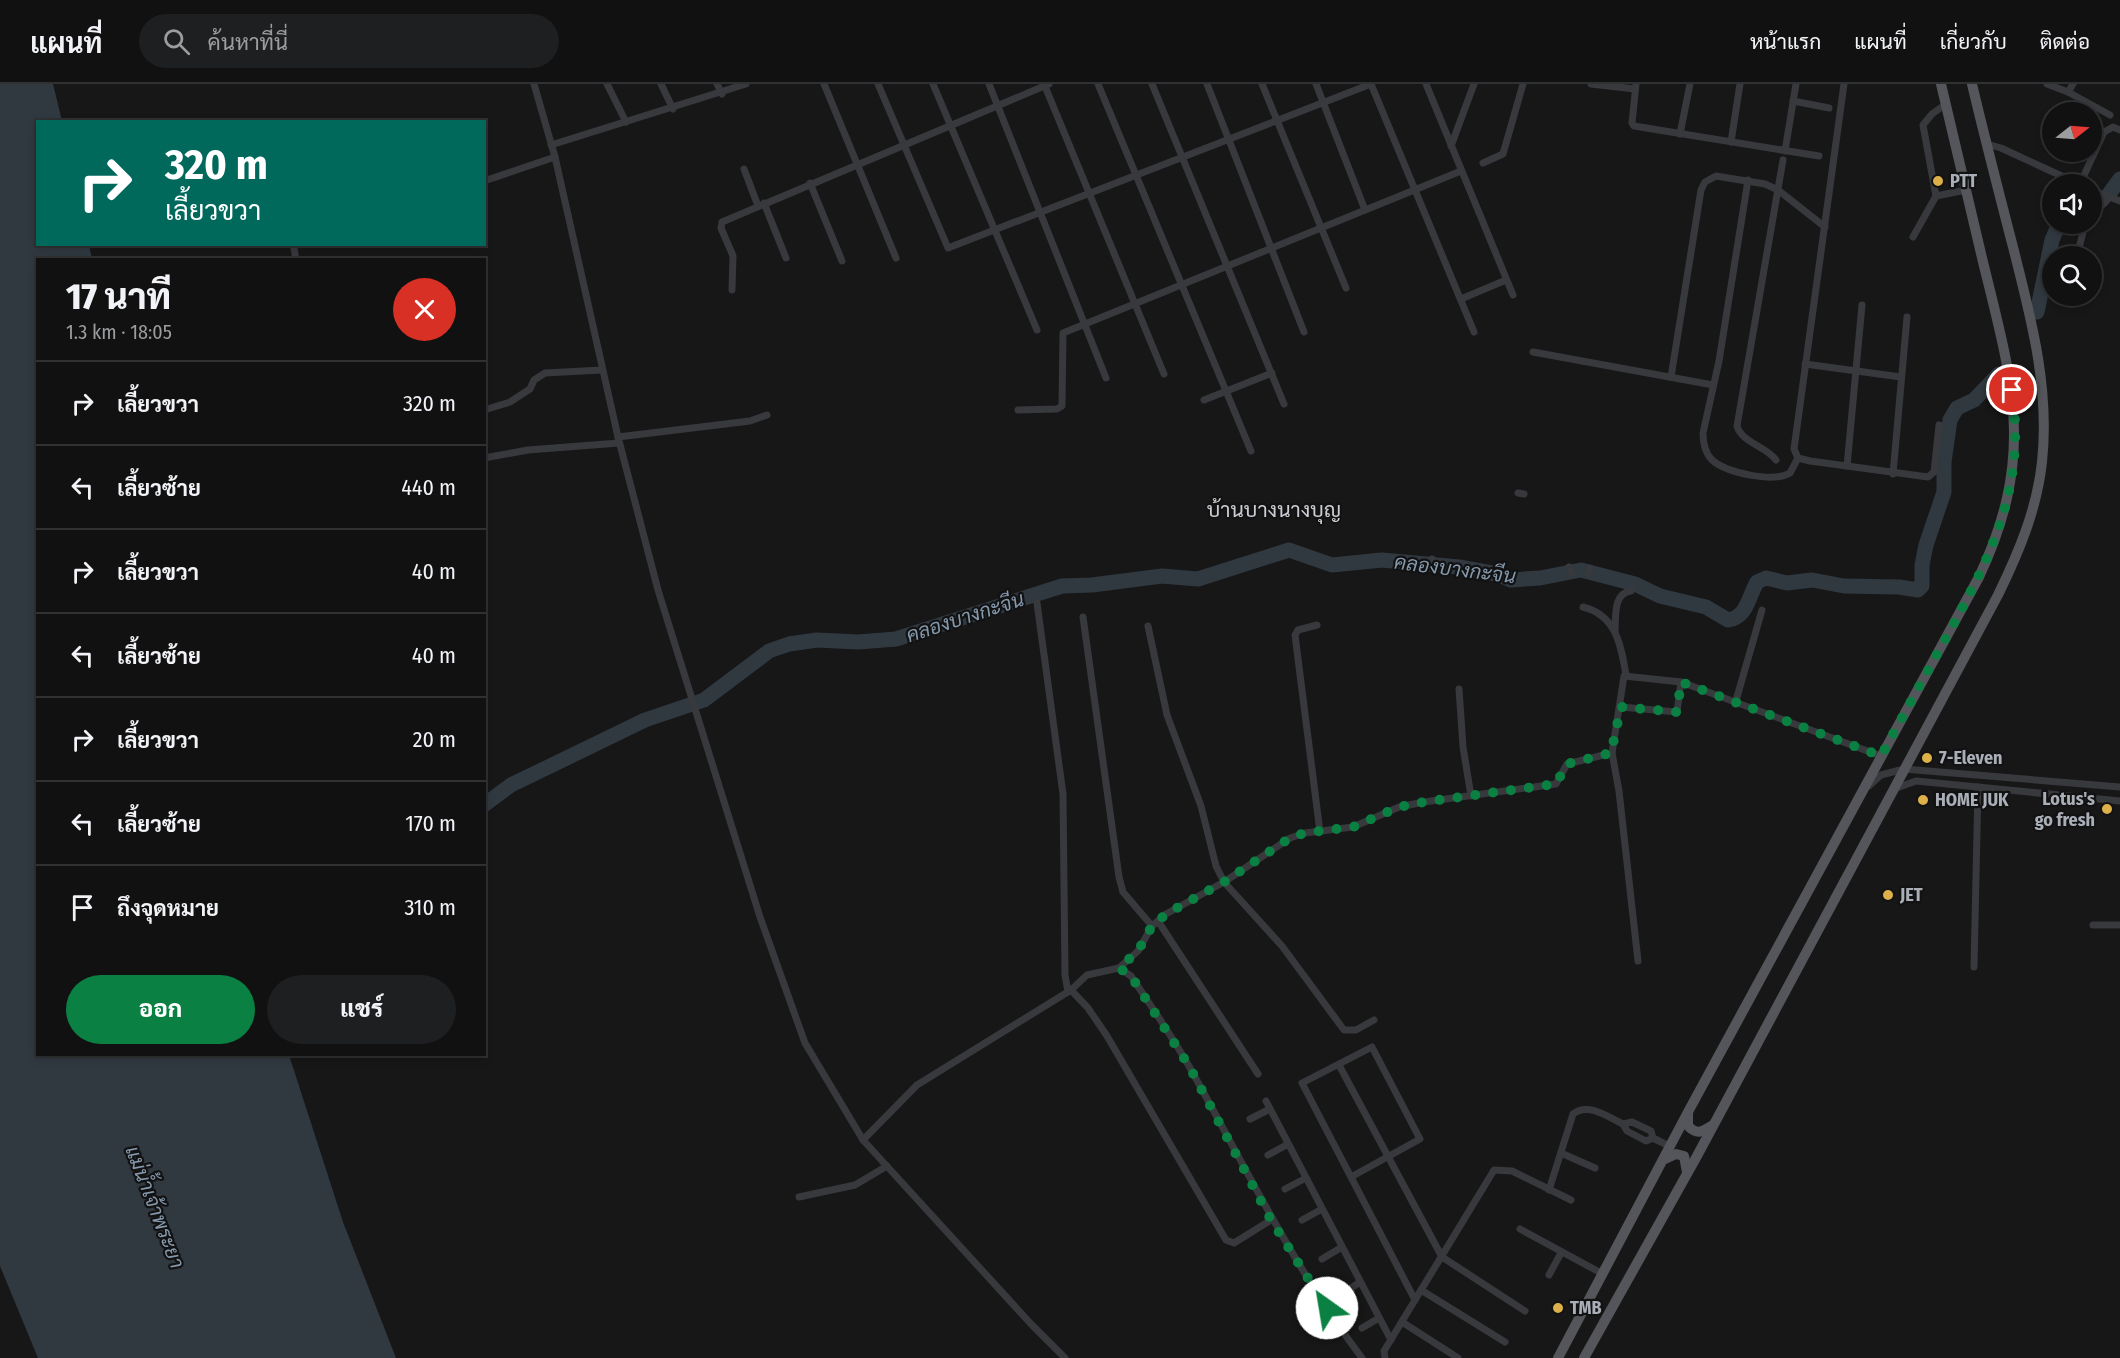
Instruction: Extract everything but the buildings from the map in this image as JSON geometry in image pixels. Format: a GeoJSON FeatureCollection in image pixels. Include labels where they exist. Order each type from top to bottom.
{"type":"FeatureCollection","features":[{"type":"Feature","properties":{"kind":"main road"},"geometry":{"type":"LineString","coordinates":[[1558,1358],[1688,1112],[1864,792],[1993,548],[2012,476],[2015,428],[2010,377],[1941,84]]}},
{"type":"Feature","properties":{"kind":"main road"},"geometry":{"type":"LineString","coordinates":[[1584,1358],[1713,1125],[2012,567],[2032,512],[2042,462],[2044,403],[2036,346],[1972,84]]}},
{"type":"Feature","properties":{"kind":"main road"},"geometry":{"type":"LineString","coordinates":[[1688,1112],[1688,1126],[1695,1132],[1704,1131],[1713,1125]]}},
{"type":"Feature","properties":{"kind":"main road"},"geometry":{"type":"LineString","coordinates":[[1665,1159],[1673,1154],[1684,1156],[1687,1172]]}},
{"type":"Feature","properties":{"kind":"street"},"geometry":{"type":"LineString","coordinates":[[534,84],[555,158],[602,370],[658,590],[760,917],[805,1043],[863,1140],[1031,1324],[1065,1358]]}},
{"type":"Feature","properties":{"kind":"street"},"geometry":{"type":"LineString","coordinates":[[607,84],[626,122]]}},
{"type":"Feature","properties":{"kind":"street"},"geometry":{"type":"LineString","coordinates":[[661,84],[673,109]]}},
{"type":"Feature","properties":{"kind":"street"},"geometry":{"type":"LineString","coordinates":[[717,84],[722,94]]}},
{"type":"Feature","properties":{"kind":"street"},"geometry":{"type":"LineString","coordinates":[[551,145],[722,94],[746,84]]}},
{"type":"Feature","properties":{"kind":"street"},"geometry":{"type":"LineString","coordinates":[[824,84],[896,258]]}},
{"type":"Feature","properties":{"kind":"street"},"geometry":{"type":"LineString","coordinates":[[878,84],[948,248],[1371,84],[1474,332]]}},
{"type":"Feature","properties":{"kind":"street"},"geometry":{"type":"LineString","coordinates":[[933,84],[1037,330]]}},
{"type":"Feature","properties":{"kind":"street"},"geometry":{"type":"LineString","coordinates":[[989,84],[1106,378]]}},
{"type":"Feature","properties":{"kind":"street"},"geometry":{"type":"LineString","coordinates":[[1098,84],[1251,451]]}},
{"type":"Feature","properties":{"kind":"street"},"geometry":{"type":"LineString","coordinates":[[1152,84],[1284,404]]}},
{"type":"Feature","properties":{"kind":"street"},"geometry":{"type":"LineString","coordinates":[[1207,84],[1304,332]]}},
{"type":"Feature","properties":{"kind":"street"},"geometry":{"type":"LineString","coordinates":[[1262,84],[1346,288]]}},
{"type":"Feature","properties":{"kind":"street"},"geometry":{"type":"LineString","coordinates":[[1316,84],[1365,210]]}},
{"type":"Feature","properties":{"kind":"street"},"geometry":{"type":"LineString","coordinates":[[1426,84],[1513,296]]}},
{"type":"Feature","properties":{"kind":"street"},"geometry":{"type":"LineString","coordinates":[[1451,146],[1474,84]]}},
{"type":"Feature","properties":{"kind":"street"},"geometry":{"type":"LineString","coordinates":[[1483,163],[1503,154],[1523,84]]}},
{"type":"Feature","properties":{"kind":"street"},"geometry":{"type":"LineString","coordinates":[[1591,84],[1636,87],[1633,124],[1680,134],[1819,156]]}},
{"type":"Feature","properties":{"kind":"street"},"geometry":{"type":"LineString","coordinates":[[1680,134],[1689,84]]}},
{"type":"Feature","properties":{"kind":"street"},"geometry":{"type":"LineString","coordinates":[[1731,142],[1740,84]]}},
{"type":"Feature","properties":{"kind":"street"},"geometry":{"type":"LineString","coordinates":[[1785,151],[1796,84]]}},
{"type":"Feature","properties":{"kind":"street"},"geometry":{"type":"LineString","coordinates":[[1798,458],[1794,449],[1844,84]]}},
{"type":"Feature","properties":{"kind":"street"},"geometry":{"type":"LineString","coordinates":[[2047,84],[2068,92],[2110,115]]}},
{"type":"Feature","properties":{"kind":"street"},"geometry":{"type":"LineString","coordinates":[[2068,92],[2073,84]]}},
{"type":"Feature","properties":{"kind":"street"},"geometry":{"type":"LineString","coordinates":[[732,290],[733,256],[721,228],[722,222],[1046,85],[1164,374]]}},
{"type":"Feature","properties":{"kind":"street"},"geometry":{"type":"LineString","coordinates":[[1792,101],[1829,108]]}},
{"type":"Feature","properties":{"kind":"street"},"geometry":{"type":"LineString","coordinates":[[1913,237],[1936,196],[1923,125],[1932,114],[1946,104]]}},
{"type":"Feature","properties":{"kind":"street"},"geometry":{"type":"LineString","coordinates":[[2084,174],[2104,132],[2113,127],[2120,129]]}},
{"type":"Feature","properties":{"kind":"street"},"geometry":{"type":"LineString","coordinates":[[1987,144],[2001,148],[2057,174]]}},
{"type":"Feature","properties":{"kind":"street"},"geometry":{"type":"LineString","coordinates":[[486,181],[555,158]]}},
{"type":"Feature","properties":{"kind":"street"},"geometry":{"type":"LineString","coordinates":[[1776,460],[1770,452],[1744,438],[1737,426],[1783,160]]}},
{"type":"Feature","properties":{"kind":"street"},"geometry":{"type":"LineString","coordinates":[[744,169],[786,258]]}},
{"type":"Feature","properties":{"kind":"street"},"geometry":{"type":"LineString","coordinates":[[1018,410],[1057,409],[1062,406],[1063,333],[1461,171]]}},
{"type":"Feature","properties":{"kind":"street"},"geometry":{"type":"LineString","coordinates":[[1671,377],[1701,190],[1705,182],[1716,176],[1748,180],[1778,190],[1825,227]]}},
{"type":"Feature","properties":{"kind":"street"},"geometry":{"type":"LineString","coordinates":[[1748,180],[1719,360],[1703,433],[1703,444],[1711,459],[1735,471],[1775,479],[1790,473],[1798,458]]}},
{"type":"Feature","properties":{"kind":"street"},"geometry":{"type":"LineString","coordinates":[[810,183],[842,261]]}},
{"type":"Feature","properties":{"kind":"street"},"geometry":{"type":"LineString","coordinates":[[1936,196],[1966,190]]}},
{"type":"Feature","properties":{"kind":"street"},"geometry":{"type":"LineString","coordinates":[[2102,196],[2120,201]]}},
{"type":"Feature","properties":{"kind":"street"},"geometry":{"type":"LineString","coordinates":[[2102,205],[2108,199]]}},
{"type":"Feature","properties":{"kind":"street"},"geometry":{"type":"LineString","coordinates":[[1461,299],[1506,280]]}},
{"type":"Feature","properties":{"kind":"street"},"geometry":{"type":"LineString","coordinates":[[1847,466],[1862,305]]}},
{"type":"Feature","properties":{"kind":"street"},"geometry":{"type":"LineString","coordinates":[[1893,474],[1906,317]]}},
{"type":"Feature","properties":{"kind":"street"},"geometry":{"type":"LineString","coordinates":[[1533,352],[1713,385]]}},
{"type":"Feature","properties":{"kind":"street"},"geometry":{"type":"LineString","coordinates":[[1805,364],[1901,377]]}},
{"type":"Feature","properties":{"kind":"street"},"geometry":{"type":"LineString","coordinates":[[486,409],[510,402],[530,389],[534,380],[545,373],[602,370]]}},
{"type":"Feature","properties":{"kind":"street"},"geometry":{"type":"LineString","coordinates":[[1204,400],[1272,373]]}},
{"type":"Feature","properties":{"kind":"street"},"geometry":{"type":"LineString","coordinates":[[486,458],[750,421],[767,415]]}},
{"type":"Feature","properties":{"kind":"street"},"geometry":{"type":"LineString","coordinates":[[1798,458],[1893,474],[1928,477],[1933,474],[1939,425]]}},
{"type":"Feature","properties":{"kind":"street"},"geometry":{"type":"LineString","coordinates":[[1615,633],[1619,598],[1623,593],[1631,591]]}},
{"type":"Feature","properties":{"kind":"street"},"geometry":{"type":"LineString","coordinates":[[1037,603],[1063,794],[1065,975],[1070,991],[1088,1008],[1107,1036],[1226,1240],[1234,1243],[1271,1220]]}},
{"type":"Feature","properties":{"kind":"street"},"geometry":{"type":"LineString","coordinates":[[1583,606],[1603,615],[1615,633],[1622,651],[1626,675],[1611,753],[1619,791],[1638,961]]}},
{"type":"Feature","properties":{"kind":"street"},"geometry":{"type":"LineString","coordinates":[[1736,704],[1762,610]]}},
{"type":"Feature","properties":{"kind":"street"},"geometry":{"type":"LineString","coordinates":[[1083,617],[1123,892],[1155,924],[1258,1074]]}},
{"type":"Feature","properties":{"kind":"street"},"geometry":{"type":"LineString","coordinates":[[1317,625],[1298,630],[1295,635],[1320,832]]}},
{"type":"Feature","properties":{"kind":"street"},"geometry":{"type":"LineString","coordinates":[[1148,626],[1167,715],[1201,806],[1216,866],[1224,882],[1282,946],[1344,1030],[1356,1030],[1374,1020]]}},
{"type":"Feature","properties":{"kind":"street"},"geometry":{"type":"LineString","coordinates":[[1626,675],[1681,682],[1881,756]]}},
{"type":"Feature","properties":{"kind":"street"},"geometry":{"type":"LineString","coordinates":[[1621,707],[1677,712],[1681,682]]}},
{"type":"Feature","properties":{"kind":"street"},"geometry":{"type":"LineString","coordinates":[[1459,689],[1471,796]]}},
{"type":"Feature","properties":{"kind":"street"},"geometry":{"type":"LineString","coordinates":[[863,1140],[886,1114],[917,1085],[1070,991],[1087,975],[1119,968],[1138,951],[1155,924],[1166,914],[1224,882],[1290,838],[1353,827],[1407,806],[1556,784],[1567,764],[1611,753]]}},
{"type":"Feature","properties":{"kind":"street"},"geometry":{"type":"LineString","coordinates":[[1864,792],[1881,775],[1904,769],[2120,787]]}},
{"type":"Feature","properties":{"kind":"street"},"geometry":{"type":"LineString","coordinates":[[1892,790],[1916,781],[2120,801]]}},
{"type":"Feature","properties":{"kind":"street"},"geometry":{"type":"LineString","coordinates":[[2089,798],[2090,785]]}},
{"type":"Feature","properties":{"kind":"street"},"geometry":{"type":"LineString","coordinates":[[1974,967],[1978,787]]}},
{"type":"Feature","properties":{"kind":"street"},"geometry":{"type":"LineString","coordinates":[[2093,924],[2120,925]]}},
{"type":"Feature","properties":{"kind":"street"},"geometry":{"type":"LineString","coordinates":[[1119,968],[1131,976],[1189,1066],[1271,1220],[1338,1326],[1362,1358]]}},
{"type":"Feature","properties":{"kind":"street"},"geometry":{"type":"LineString","coordinates":[[1351,1177],[1420,1139],[1372,1047],[1302,1083],[1415,1300]]}},
{"type":"Feature","properties":{"kind":"street"},"geometry":{"type":"LineString","coordinates":[[1339,1065],[1442,1257],[1525,1311]]}},
{"type":"Feature","properties":{"kind":"street"},"geometry":{"type":"LineString","coordinates":[[1266,1101],[1391,1340]]}},
{"type":"Feature","properties":{"kind":"street"},"geometry":{"type":"LineString","coordinates":[[1250,1119],[1270,1109]]}},
{"type":"Feature","properties":{"kind":"street"},"geometry":{"type":"LineString","coordinates":[[1550,1190],[1571,1118],[1582,1109],[1589,1109],[1623,1124],[1627,1131],[1646,1142],[1653,1138],[1671,1147]]}},
{"type":"Feature","properties":{"kind":"street"},"geometry":{"type":"LineString","coordinates":[[1268,1155],[1288,1144]]}},
{"type":"Feature","properties":{"kind":"street"},"geometry":{"type":"LineString","coordinates":[[1561,1153],[1595,1168]]}},
{"type":"Feature","properties":{"kind":"street"},"geometry":{"type":"LineString","coordinates":[[799,1197],[855,1185],[887,1166]]}},
{"type":"Feature","properties":{"kind":"street"},"geometry":{"type":"LineString","coordinates":[[1385,1358],[1384,1351],[1494,1170],[1512,1171],[1571,1200]]}},
{"type":"Feature","properties":{"kind":"street"},"geometry":{"type":"LineString","coordinates":[[1285,1189],[1306,1178]]}},
{"type":"Feature","properties":{"kind":"street"},"geometry":{"type":"LineString","coordinates":[[1302,1220],[1322,1209]]}},
{"type":"Feature","properties":{"kind":"street"},"geometry":{"type":"LineString","coordinates":[[1520,1229],[1603,1274]]}},
{"type":"Feature","properties":{"kind":"street"},"geometry":{"type":"LineString","coordinates":[[1322,1259],[1342,1247]]}},
{"type":"Feature","properties":{"kind":"street"},"geometry":{"type":"LineString","coordinates":[[1550,1275],[1561,1253]]}},
{"type":"Feature","properties":{"kind":"street"},"geometry":{"type":"LineString","coordinates":[[1341,1295],[1360,1282]]}},
{"type":"Feature","properties":{"kind":"street"},"geometry":{"type":"LineString","coordinates":[[1421,1290],[1505,1342]]}},
{"type":"Feature","properties":{"kind":"street"},"geometry":{"type":"LineString","coordinates":[[1362,1328],[1379,1318]]}},
{"type":"Feature","properties":{"kind":"street"},"geometry":{"type":"LineString","coordinates":[[1402,1322],[1458,1358]]}},
{"type":"Feature","properties":{"kind":"water","name":"แม่น้ำเจ้าพระยา"},"geometry":{"type":"Polygon","coordinates":[[[0,84],[53,84],[62,120],[36,120],[36,246],[89,246],[92,258],[36,258],[36,1056],[289,1056],[343,1222],[396,1358],[38,1358],[0,1266],[0,84]]]}},
{"type":"Feature","properties":{"kind":"waterway","name":"คลองบางกะจีน"},"geometry":{"type":"LineString","coordinates":[[2109,194],[2120,179]]}},
{"type":"Feature","properties":{"kind":"waterway","name":"คลองบางกะจีน"},"geometry":{"type":"LineString","coordinates":[[2037,312],[2055,234]]}},
{"type":"Feature","properties":{"kind":"waterway","name":"คลองบางกะจีน"},"geometry":{"type":"LineString","coordinates":[[486,804],[511,785],[645,720],[704,700],[769,651],[789,644],[817,640],[858,642],[896,639],[1062,586],[1092,585],[1162,576],[1198,579],[1289,550],[1332,565],[1382,560],[1459,567],[1497,574],[1511,580],[1540,578],[1581,570],[1635,584],[1660,596],[1706,607],[1728,620],[1743,611],[1757,582],[1766,578],[1787,583],[1812,580],[1844,586],[1899,587],[1918,590],[1922,586],[1922,565],[1926,545],[1944,492],[1944,462],[1950,420],[1957,408],[1974,400],[1999,374]]}},
{"type":"Feature","properties":{"kind":"place","name":"PTT"},"geometry":{"type":"Point","coordinates":[1938,181]}},
{"type":"Feature","properties":{"kind":"place","name":"7-Eleven"},"geometry":{"type":"Point","coordinates":[1927,758]}},
{"type":"Feature","properties":{"kind":"place","name":"HOME JUK"},"geometry":{"type":"Point","coordinates":[1923,800]}},
{"type":"Feature","properties":{"kind":"place","name":"Lotus's go fresh"},"geometry":{"type":"Point","coordinates":[2107,809]}},
{"type":"Feature","properties":{"kind":"place","name":"JET"},"geometry":{"type":"Point","coordinates":[1888,895]}},
{"type":"Feature","properties":{"kind":"place","name":"TMB"},"geometry":{"type":"Point","coordinates":[1558,1308]}},
{"type":"Feature","properties":{"kind":"district","name":"บ้านบางนางบุญ"},"geometry":{"type":"Point","coordinates":[1274,510]}},
{"type":"Feature","properties":{"kind":"route"},"geometry":{"type":"LineString","coordinates":[[1327,1308],[1271,1220],[1189,1066],[1131,976],[1119,968],[1138,951],[1152,926],[1166,914],[1224,882],[1290,838],[1305,833],[1353,827],[1399,807],[1556,784],[1567,764],[1611,753],[1621,707],[1677,712],[1681,682],[1881,756],[1993,548],[2012,476],[2015,428],[2012,390]]}}]}
